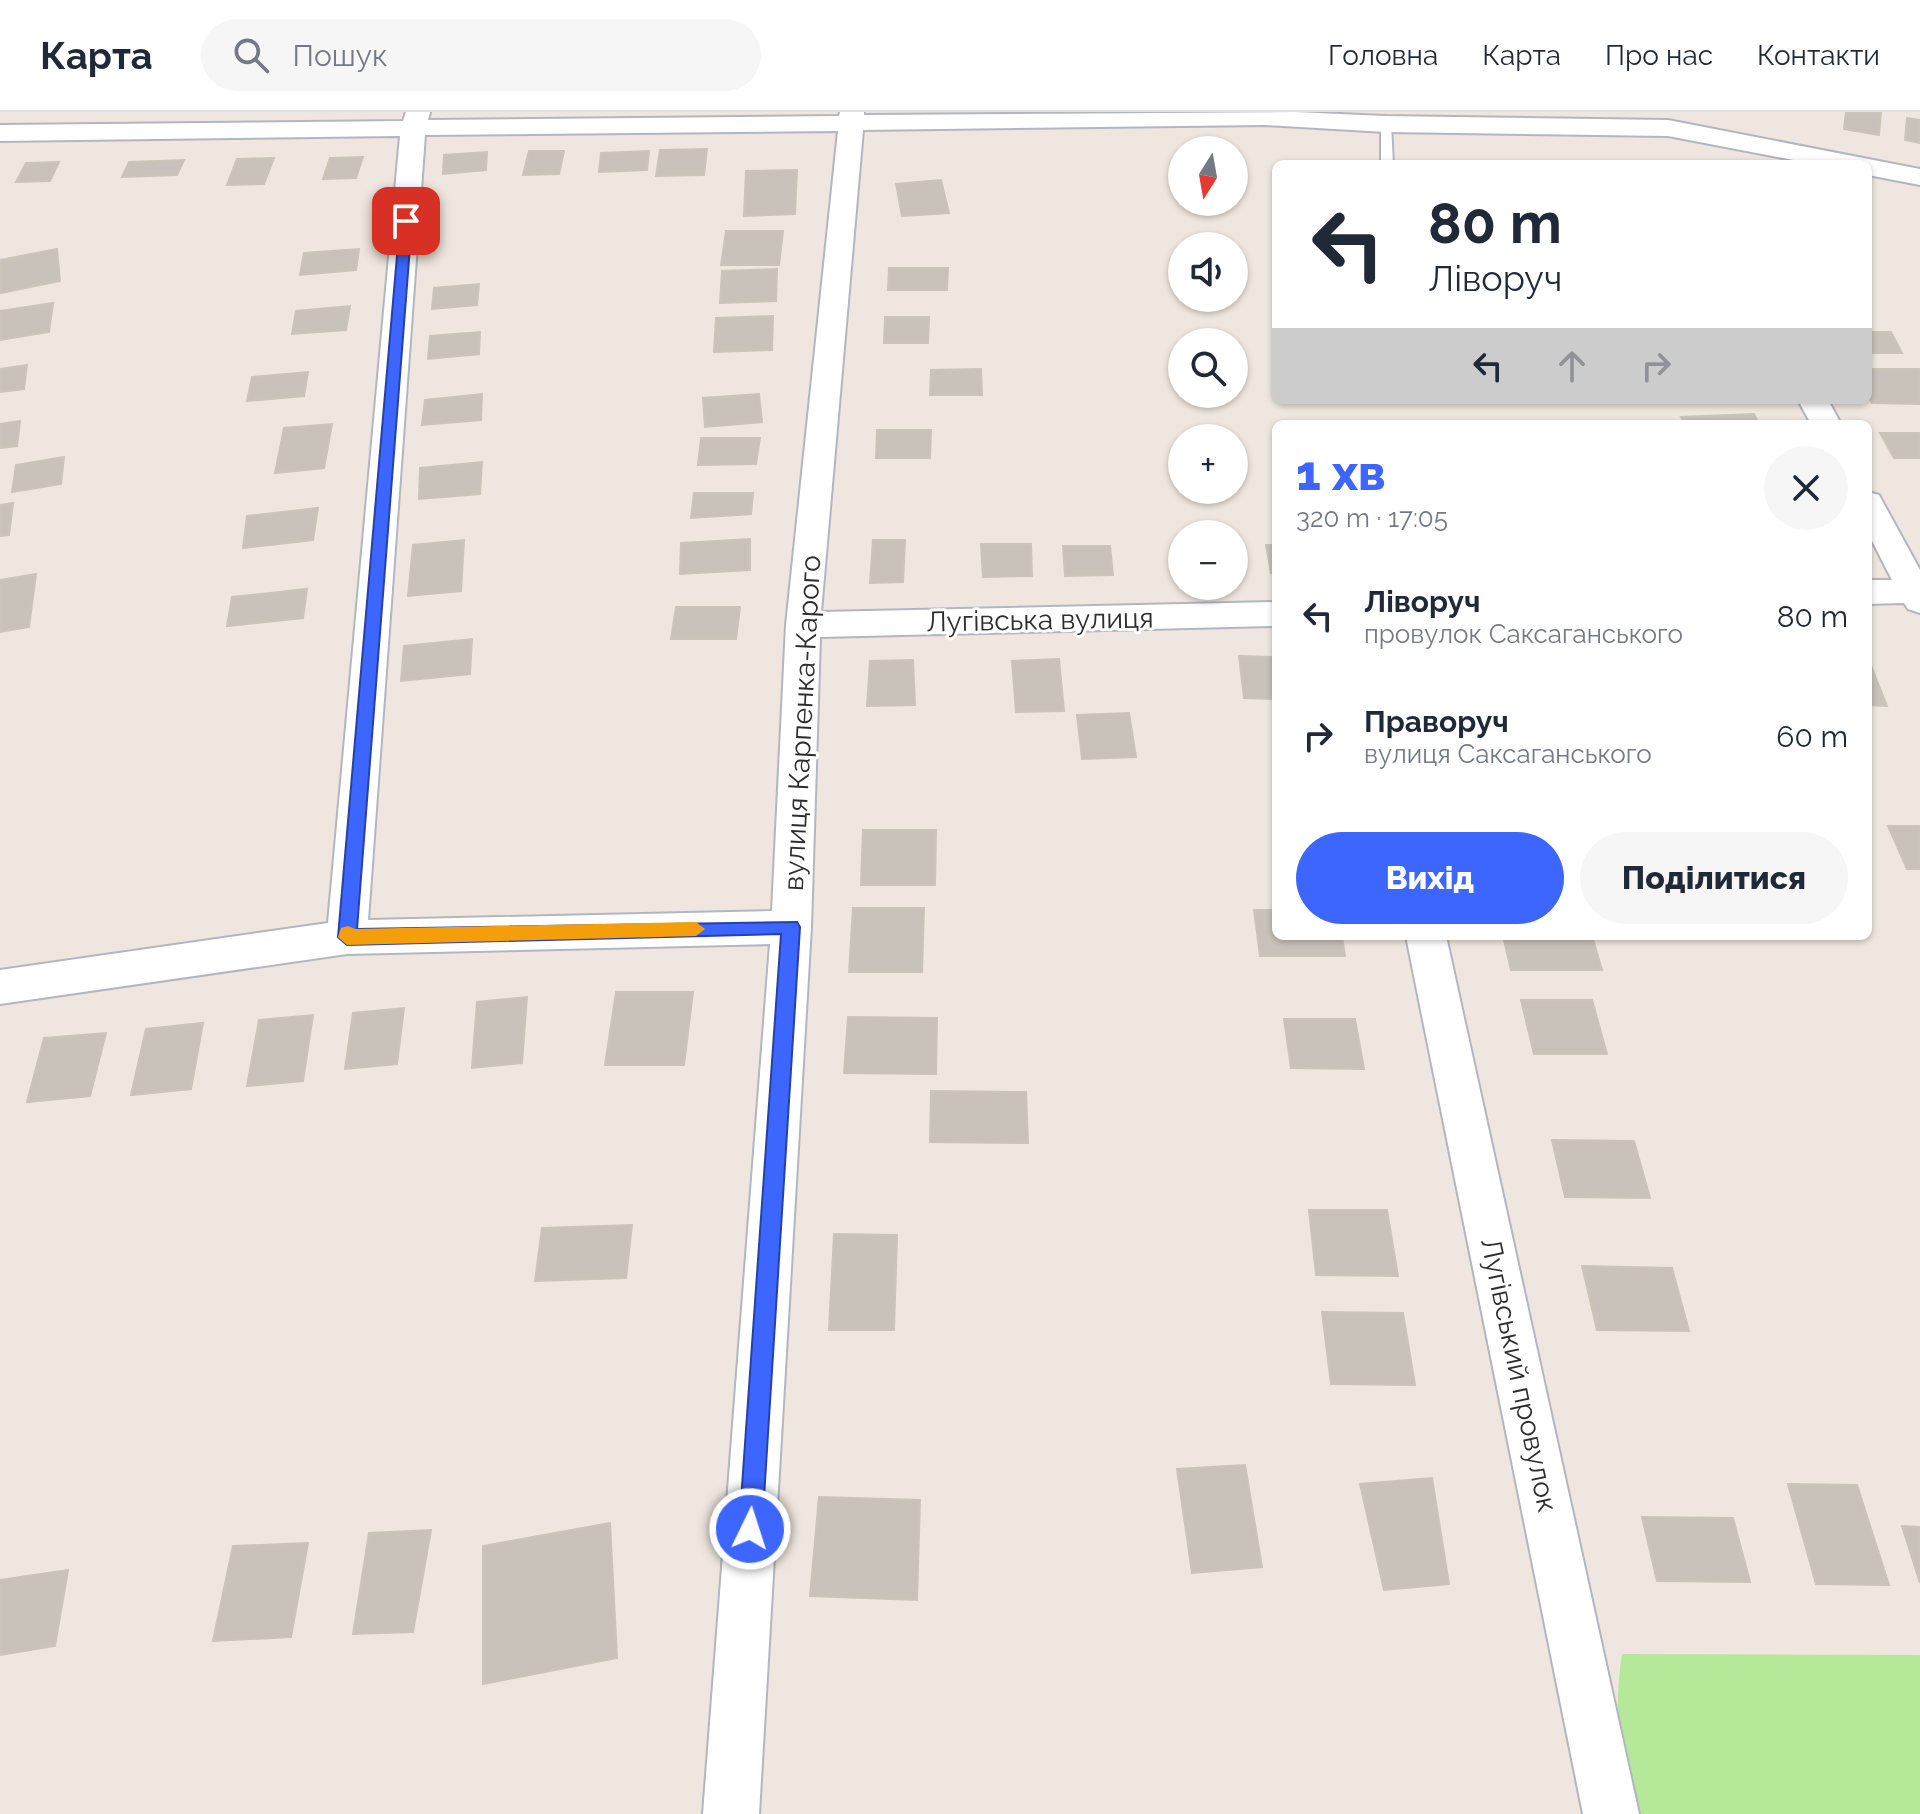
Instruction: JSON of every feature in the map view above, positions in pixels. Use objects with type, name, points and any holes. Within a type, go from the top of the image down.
[{"type":"street","points":[[0,133],[416,120],[1264,115],[1385,124],[1664,120],[1836,160]]},
{"type":"street","name":"вулиця Карпенка-Карого","points":[[731,1814],[791,927],[803,625],[852,118]]},
{"type":"street","points":[[347,937],[416,120]]},
{"type":"street","points":[[1664,120],[1680,152]]},
{"type":"street","points":[[1872,168],[1920,177]]},
{"type":"street","points":[[1872,511],[1917,596]]},
{"type":"street","points":[[1872,592],[1917,596]]},
{"type":"street","name":"Лугівська вулиця","points":[[803,625],[1272,614]]},
{"type":"street","points":[[0,987],[347,937],[791,927]]},
{"type":"street","name":"Лугівський провулок","points":[[1427,940],[1611,1814]]},
{"type":"lane","points":[[1385,124],[1387,160]]},
{"type":"green space","points":[[1622,1654],[1920,1655],[1920,1814],[1635,1814],[1624,1776],[1618,1735]]},
{"type":"building","points":[[1846,112],[1881,112],[1879,135],[1844,129]]},
{"type":"building","points":[[1907,118],[1920,120],[1920,143],[1905,140]]},
{"type":"building","points":[[707,149],[704,175],[656,176],[660,150]]},
{"type":"building","points":[[529,151],[564,151],[559,174],[523,175]]},
{"type":"building","points":[[649,151],[647,170],[599,172],[601,153]]},
{"type":"building","points":[[487,152],[486,170],[443,174],[444,155]]},
{"type":"building","points":[[363,157],[356,178],[323,179],[330,158]]},
{"type":"building","points":[[274,158],[264,184],[227,185],[237,159]]},
{"type":"building","points":[[184,160],[177,175],[122,177],[129,162]]},
{"type":"building","points":[[59,162],[50,181],[16,182],[26,163]]},
{"type":"building","points":[[797,170],[795,214],[744,216],[746,171]]},
{"type":"building","points":[[941,180],[949,213],[902,216],[896,184]]},
{"type":"building","points":[[726,231],[783,231],[779,265],[721,265]]},
{"type":"building","points":[[57,249],[60,281],[1,293],[0,260]]},
{"type":"building","points":[[359,249],[356,270],[300,275],[304,253]]},
{"type":"building","points":[[889,268],[948,268],[947,290],[888,290]]},
{"type":"building","points":[[777,269],[776,301],[720,303],[722,271]]},
{"type":"building","points":[[479,284],[477,305],[432,309],[434,288]]},
{"type":"building","points":[[53,303],[49,332],[0,340],[0,311]]},
{"type":"building","points":[[350,306],[346,330],[292,334],[296,311]]},
{"type":"building","points":[[773,316],[772,350],[714,352],[716,318]]},
{"type":"building","points":[[885,317],[929,317],[928,343],[884,343]]},
{"type":"building","points":[[480,332],[479,354],[428,359],[430,336]]},
{"type":"building","points":[[1872,332],[1891,332],[1902,353],[1872,353]]},
{"type":"building","points":[[27,365],[24,389],[0,392],[0,369]]},
{"type":"building","points":[[981,369],[982,395],[930,395],[931,370]]},
{"type":"building","points":[[1872,369],[1920,369],[1920,404],[1872,403]]},
{"type":"building","points":[[308,372],[304,396],[247,401],[252,377]]},
{"type":"building","points":[[482,394],[481,420],[422,425],[425,400]]},
{"type":"building","points":[[759,394],[762,422],[705,427],[703,398]]},
{"type":"building","points":[[1754,414],[1757,420],[1683,420],[1681,417]]},
{"type":"building","points":[[20,421],[17,446],[0,448],[0,424]]},
{"type":"building","points":[[332,424],[324,468],[275,473],[284,428]]},
{"type":"building","points":[[877,430],[931,430],[930,458],[876,458]]},
{"type":"building","points":[[1880,433],[1920,433],[1920,458],[1894,458]]},
{"type":"building","points":[[701,438],[760,438],[756,464],[698,465]]},
{"type":"building","points":[[64,457],[61,484],[12,492],[16,465]]},
{"type":"building","points":[[482,462],[480,494],[419,499],[420,468]]},
{"type":"building","points":[[694,493],[753,493],[751,514],[691,518]]},
{"type":"building","points":[[13,503],[9,535],[0,536],[0,505]]},
{"type":"building","points":[[318,508],[313,540],[243,548],[247,516]]},
{"type":"building","points":[[750,539],[750,570],[680,574],[681,543]]},
{"type":"building","points":[[464,540],[461,591],[408,596],[413,545]]},
{"type":"building","points":[[873,540],[905,540],[903,582],[870,583]]},
{"type":"building","points":[[981,544],[1031,544],[1032,576],[983,577]]},
{"type":"building","points":[[1266,545],[1272,545],[1271,573]]},
{"type":"building","points":[[1063,546],[1110,546],[1113,575],[1065,576]]},
{"type":"building","points":[[36,574],[29,627],[0,632],[0,580]]},
{"type":"building","points":[[307,589],[303,618],[227,626],[232,597]]},
{"type":"building","points":[[676,607],[740,607],[736,639],[671,639]]},
{"type":"building","points":[[472,639],[470,674],[401,681],[404,646]]},
{"type":"building","points":[[1239,656],[1272,657],[1272,699],[1244,698]]},
{"type":"building","points":[[1059,659],[1064,711],[1016,712],[1012,661]]},
{"type":"building","points":[[913,660],[915,705],[867,706],[870,661]]},
{"type":"building","points":[[1872,668],[1887,706],[1872,705]]},
{"type":"building","points":[[1129,713],[1136,757],[1082,759],[1077,715]]},
{"type":"building","points":[[1888,826],[1920,826],[1920,869],[1907,869]]},
{"type":"building","points":[[863,830],[936,830],[935,885],[861,885]]},
{"type":"building","points":[[853,908],[924,908],[922,972],[849,972]]},
{"type":"building","points":[[1254,910],[1272,910],[1272,940],[1343,940],[1345,956],[1260,956]]},
{"type":"building","points":[[1504,940],[1593,940],[1602,970],[1511,970]]},
{"type":"building","points":[[616,992],[693,992],[684,1065],[605,1065]]},
{"type":"building","points":[[527,997],[522,1063],[472,1068],[477,1002]]},
{"type":"building","points":[[1521,1000],[1592,1000],[1607,1054],[1534,1054]]},
{"type":"building","points":[[404,1008],[397,1064],[345,1069],[353,1013]]},
{"type":"building","points":[[313,1015],[303,1081],[247,1086],[259,1020]]},
{"type":"building","points":[[848,1017],[937,1018],[936,1074],[844,1073]]},
{"type":"building","points":[[1284,1019],[1355,1019],[1364,1069],[1291,1068]]},
{"type":"building","points":[[203,1023],[191,1089],[131,1095],[146,1029]]},
{"type":"building","points":[[106,1033],[90,1096],[27,1102],[44,1038]]},
{"type":"building","points":[[931,1091],[1026,1092],[1028,1143],[930,1142]]},
{"type":"building","points":[[1552,1140],[1634,1141],[1650,1198],[1565,1197]]},
{"type":"building","points":[[1309,1210],[1387,1210],[1398,1276],[1316,1275]]},
{"type":"building","points":[[632,1225],[626,1278],[535,1281],[542,1228]]},
{"type":"building","points":[[834,1234],[897,1235],[894,1330],[829,1330]]},
{"type":"building","points":[[1582,1266],[1672,1268],[1689,1331],[1597,1330]]},
{"type":"building","points":[[1322,1312],[1403,1313],[1415,1385],[1331,1384]]},
{"type":"building","points":[[1245,1465],[1262,1567],[1192,1573],[1177,1469]]},
{"type":"building","points":[[1432,1478],[1449,1584],[1384,1590],[1360,1484]]},
{"type":"building","points":[[1788,1484],[1857,1485],[1889,1585],[1816,1584]]},
{"type":"building","points":[[819,1497],[920,1500],[917,1600],[810,1596]]},
{"type":"building","points":[[1642,1517],[1733,1518],[1750,1582],[1657,1581]]},
{"type":"building","points":[[610,1523],[617,1658],[483,1684],[483,1546]]},
{"type":"building","points":[[1902,1526],[1920,1527],[1920,1583]]},
{"type":"building","points":[[431,1530],[413,1632],[353,1634],[369,1533]]},
{"type":"building","points":[[308,1543],[291,1637],[213,1641],[233,1546]]},
{"type":"building","points":[[68,1570],[55,1646],[0,1655],[0,1580]]},
{"type":"slow traffic","points":[[348,933],[347,937],[696,929]]},
{"type":"route","points":[[406,221],[347,937],[791,927],[750,1529]]}]
